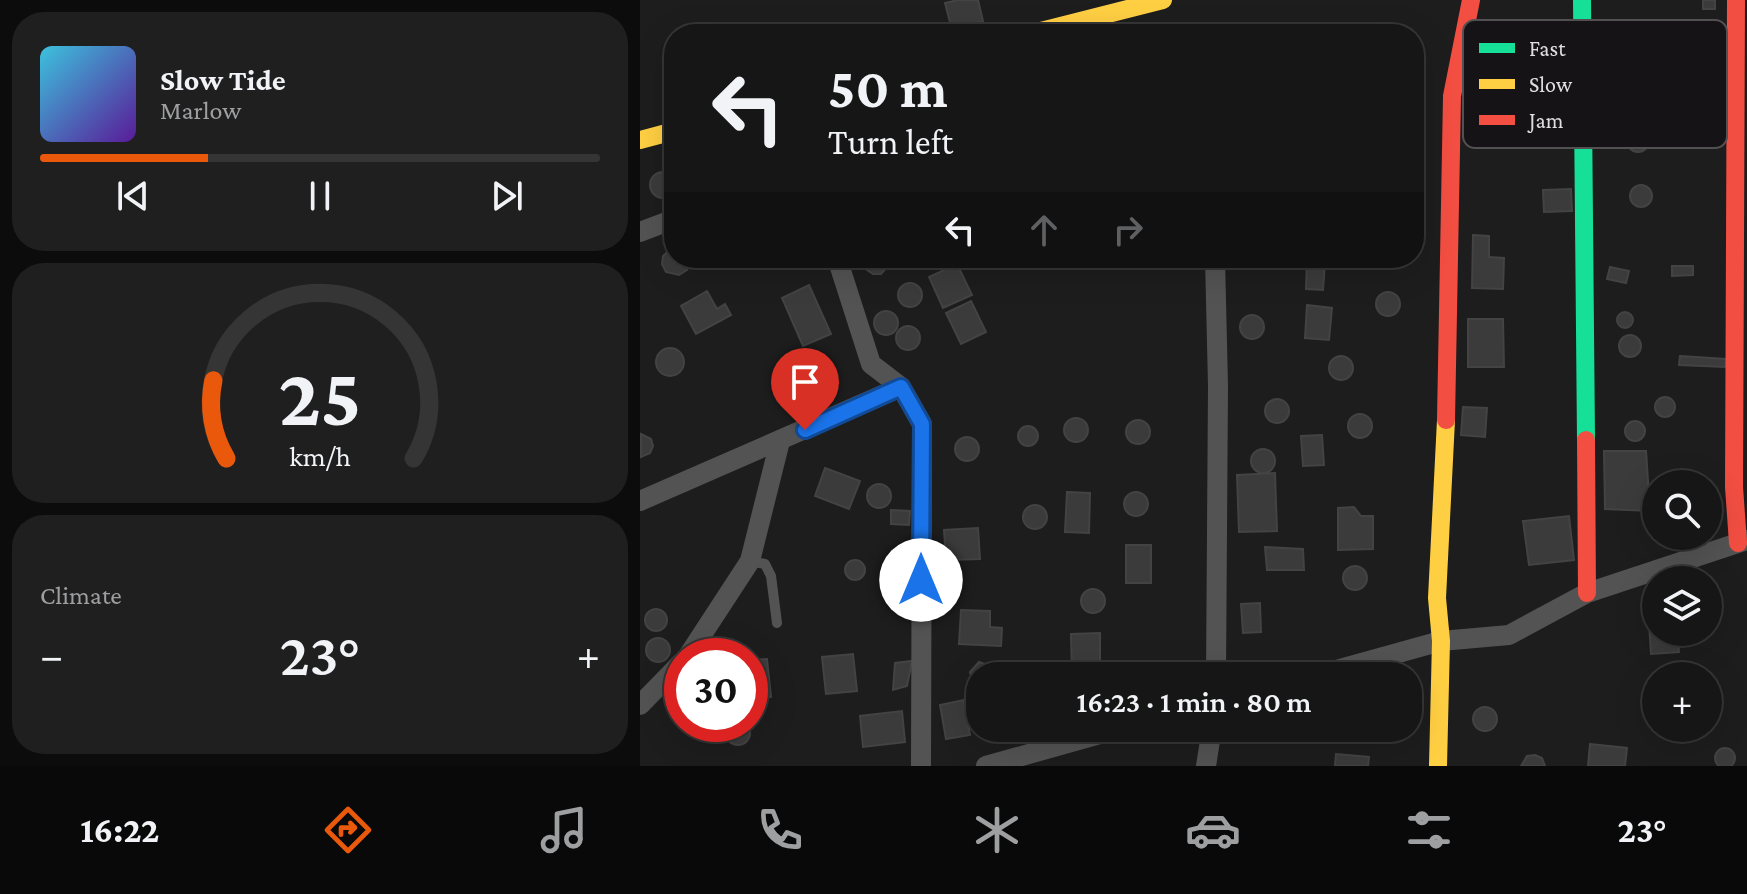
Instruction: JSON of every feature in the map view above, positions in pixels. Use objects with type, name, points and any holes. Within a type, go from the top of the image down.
[{"type":"street","points":[[1068,24],[1163,0]]},
{"type":"street","points":[[1469,20],[1471,0]]},
{"type":"street","points":[[1582,0],[1582,20]]},
{"type":"street","points":[[1365,662],[1441,641],[1509,635],[1587,593],[1743,542],[1734,487],[1736,0]]},
{"type":"street","points":[[1438,766],[1441,641],[1437,598],[1446,431],[1452,96],[1456,59],[1463,40]]},
{"type":"street","points":[[640,140],[664,134]]},
{"type":"street","points":[[1583,148],[1587,593]]},
{"type":"street","points":[[640,232],[664,223]]},
{"type":"street","points":[[839,268],[845,294],[871,364],[901,387],[922,424],[921,766]]},
{"type":"street","points":[[1215,268],[1218,386],[1216,662]]},
{"type":"street","points":[[640,501],[901,387]]},
{"type":"street","points":[[700,638],[750,561],[780,441]]},
{"type":"street","points":[[640,705],[664,680]]},
{"type":"street","points":[[986,766],[1071,742]]},
{"type":"street","points":[[1206,766],[1210,742]]},
{"type":"lane","points":[[750,561],[765,564],[771,576],[777,623]]},
{"type":"building","points":[[978,0],[983,21],[950,24],[945,3]]},
{"type":"building","points":[[1703,0],[1715,0],[1715,9],[1703,9]]},
{"type":"building","points":[[1629,148],[1647,148],[1642,152]]},
{"type":"building","points":[[663,172],[663,198],[654,194],[650,185],[654,176]]},
{"type":"building","points":[[1637,185],[1645,185],[1652,196],[1645,207],[1637,207],[1630,200],[1630,192]]},
{"type":"building","points":[[1571,189],[1572,211],[1544,212],[1543,190]]},
{"type":"building","points":[[1473,235],[1489,236],[1489,257],[1504,258],[1503,289],[1472,288]]},
{"type":"building","points":[[1672,266],[1693,266],[1693,275],[1672,276]]},
{"type":"building","points":[[1610,267],[1629,271],[1626,283],[1607,279]]},
{"type":"building","points":[[664,268],[687,268],[679,275],[666,272]]},
{"type":"building","points":[[867,268],[886,268],[881,274]]},
{"type":"building","points":[[948,268],[959,268],[972,295],[943,308],[929,277]]},
{"type":"building","points":[[1307,268],[1325,268],[1323,290],[1306,289]]},
{"type":"building","points":[[910,283],[921,290],[922,295],[915,306],[910,307],[899,300],[898,295],[905,284]]},
{"type":"building","points":[[809,285],[831,334],[803,346],[782,298]]},
{"type":"building","points":[[707,291],[717,309],[725,304],[731,315],[696,334],[681,306]]},
{"type":"building","points":[[1388,292],[1399,299],[1400,304],[1393,315],[1388,316],[1377,309],[1376,304],[1383,293]]},
{"type":"building","points":[[971,301],[986,332],[961,344],[946,313]]},
{"type":"building","points":[[1307,305],[1332,308],[1329,340],[1305,338]]},
{"type":"building","points":[[886,311],[897,318],[898,323],[891,334],[886,335],[875,328],[874,323],[881,312]]},
{"type":"building","points":[[1625,312],[1633,320],[1625,328],[1617,320]]},
{"type":"building","points":[[1252,315],[1263,322],[1264,327],[1257,338],[1252,339],[1241,332],[1240,327],[1247,316]]},
{"type":"building","points":[[1468,319],[1503,319],[1504,367],[1468,367]]},
{"type":"building","points":[[908,326],[919,333],[920,338],[913,349],[908,350],[897,343],[896,338],[903,327]]},
{"type":"building","points":[[1630,335],[1638,338],[1641,346],[1638,354],[1630,357],[1622,354],[1619,346],[1622,338]]},
{"type":"building","points":[[670,348],[680,352],[684,362],[680,372],[670,376],[660,372],[656,362],[660,352]]},
{"type":"building","points":[[1341,356],[1352,363],[1353,368],[1346,379],[1341,380],[1330,373],[1329,368],[1336,357]]},
{"type":"building","points":[[1680,356],[1726,359],[1725,367],[1679,365]]},
{"type":"building","points":[[1661,397],[1669,397],[1675,407],[1669,417],[1661,417],[1655,411],[1655,403]]},
{"type":"building","points":[[1277,399],[1288,406],[1289,411],[1282,422],[1277,423],[1266,416],[1265,411],[1272,400]]},
{"type":"building","points":[[1463,407],[1487,408],[1485,437],[1461,435]]},
{"type":"building","points":[[1360,414],[1371,421],[1372,426],[1365,437],[1360,438],[1349,431],[1348,426],[1355,415]]},
{"type":"building","points":[[1076,418],[1084,422],[1088,430],[1084,438],[1076,442],[1068,438],[1064,430],[1068,422]]},
{"type":"building","points":[[1138,420],[1149,427],[1150,432],[1143,443],[1138,444],[1127,437],[1126,432],[1133,421]]},
{"type":"building","points":[[1635,421],[1642,424],[1645,431],[1642,438],[1635,441],[1628,438],[1625,431],[1628,424]]},
{"type":"building","points":[[1024,426],[1032,426],[1038,436],[1032,446],[1024,446],[1018,440],[1018,432]]},
{"type":"building","points":[[641,434],[651,439],[653,446],[650,453],[641,457]]},
{"type":"building","points":[[1322,435],[1324,465],[1303,466],[1301,436]]},
{"type":"building","points":[[967,437],[978,444],[979,449],[972,460],[967,461],[956,454],[955,449],[962,438]]},
{"type":"building","points":[[1263,449],[1274,456],[1275,461],[1268,472],[1263,473],[1252,466],[1251,461],[1258,450]]},
{"type":"building","points":[[1604,451],[1646,451],[1647,470],[1642,470],[1642,511],[1605,509]]},
{"type":"building","points":[[825,468],[860,481],[849,509],[815,496]]},
{"type":"building","points":[[1275,473],[1277,531],[1239,532],[1237,475]]},
{"type":"building","points":[[879,484],[890,491],[891,496],[884,507],[879,508],[868,501],[867,496],[874,485]]},
{"type":"building","points":[[1067,492],[1090,493],[1089,533],[1065,532]]},
{"type":"building","points":[[1136,492],[1145,495],[1148,504],[1145,513],[1136,516],[1127,513],[1124,504],[1127,495]]},
{"type":"building","points":[[1035,505],[1046,512],[1047,517],[1040,528],[1035,529],[1024,522],[1023,517],[1030,506]]},
{"type":"building","points":[[1354,507],[1361,516],[1373,516],[1373,549],[1338,550],[1338,508]]},
{"type":"building","points":[[891,510],[910,511],[909,525],[891,524]]},
{"type":"building","points":[[1569,516],[1574,560],[1529,565],[1523,521]]},
{"type":"building","points":[[978,528],[980,559],[946,560],[944,530]]},
{"type":"building","points":[[1126,545],[1151,545],[1151,583],[1126,583]]},
{"type":"building","points":[[1265,547],[1303,549],[1304,570],[1267,570]]},
{"type":"building","points":[[855,560],[862,563],[865,570],[862,577],[855,580],[848,577],[845,570],[848,563]]},
{"type":"building","points":[[1355,566],[1363,570],[1367,578],[1363,586],[1355,590],[1347,586],[1343,578],[1347,570]]},
{"type":"building","points":[[1093,589],[1104,596],[1105,601],[1098,612],[1093,613],[1082,606],[1081,601],[1088,590]]},
{"type":"building","points":[[1260,603],[1261,632],[1243,633],[1241,604]]},
{"type":"building","points":[[656,609],[664,612],[667,620],[664,628],[656,631],[648,628],[645,620],[648,612]]},
{"type":"building","points":[[961,610],[990,611],[990,627],[1002,628],[1001,646],[959,644]]},
{"type":"building","points":[[1100,633],[1100,662],[1072,662],[1071,634]]},
{"type":"building","points":[[653,639],[663,639],[664,660],[653,661],[647,655],[647,645]]},
{"type":"building","points":[[1650,646],[1678,646],[1679,652],[1651,654]]},
{"type":"building","points":[[853,654],[857,691],[826,694],[822,657]]},
{"type":"building","points":[[912,661],[907,686],[893,690],[895,663]]},
{"type":"building","points":[[768,668],[771,697],[768,697]]},
{"type":"building","points":[[964,700],[966,736],[946,739],[940,705]]},
{"type":"building","points":[[1485,707],[1496,714],[1497,719],[1490,730],[1485,731],[1474,724],[1473,719],[1480,708]]},
{"type":"building","points":[[902,711],[905,742],[863,747],[860,716]]},
{"type":"building","points":[[1590,744],[1627,748],[1625,766],[1588,766]]},
{"type":"building","points":[[1721,748],[1729,748],[1735,758],[1729,768],[1721,768],[1715,762],[1715,754]]},
{"type":"building","points":[[1336,754],[1369,757],[1368,766],[1335,766]]},
{"type":"building","points":[[1527,756],[1542,758],[1545,766],[1521,766]]},
{"type":"traffic: fast","points":[[1582,0],[1582,20]]},
{"type":"traffic: fast","points":[[1583,148],[1586,440]]},
{"type":"traffic: slow","points":[[1068,24],[1163,0]]},
{"type":"traffic: slow","points":[[640,140],[664,134]]},
{"type":"traffic: slow","points":[[1438,766],[1441,641],[1437,598],[1446,420]]},
{"type":"traffic: jam","points":[[1467,20],[1471,0]]},
{"type":"traffic: jam","points":[[1736,0],[1734,487],[1738,543]]},
{"type":"traffic: jam","points":[[1446,420],[1452,96],[1463,40]]},
{"type":"traffic: jam","points":[[1586,440],[1587,593]]},
{"type":"route","points":[[805,430],[901,387],[914,405],[922,424],[921,580]]}]
